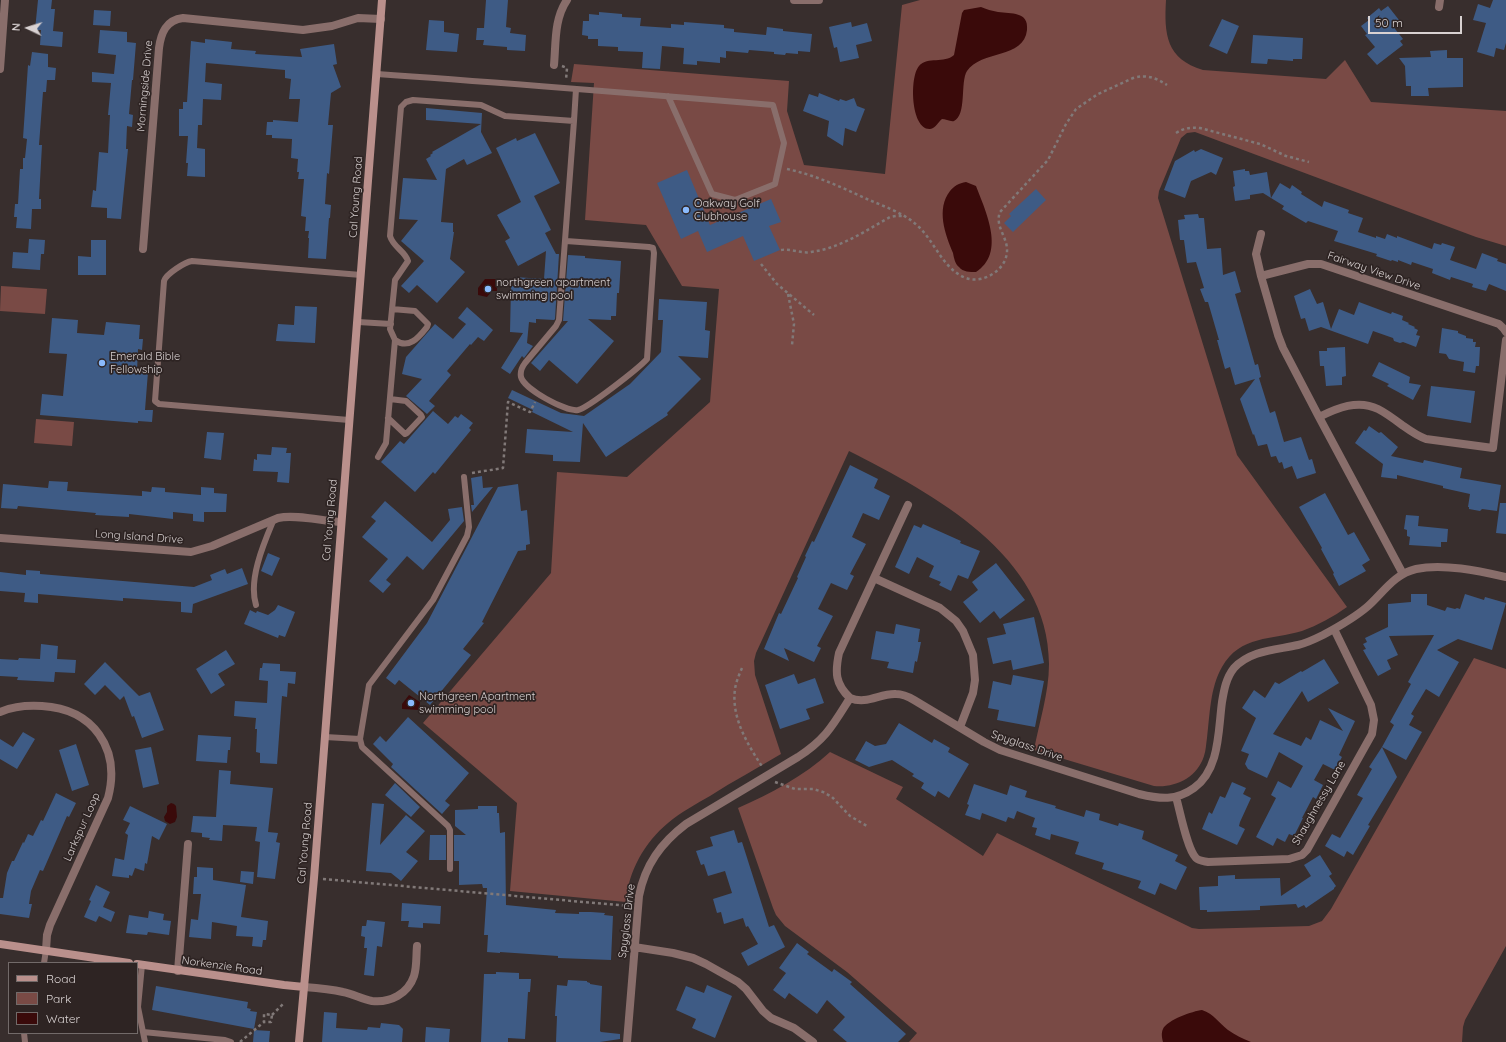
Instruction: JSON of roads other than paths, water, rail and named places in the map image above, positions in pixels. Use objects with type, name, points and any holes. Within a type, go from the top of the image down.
[{"type":"main road","name":"Cal Young Road","points":[[299,1042],[314,878],[382,0]]},
{"type":"main road","points":[[0,944],[123,962]]},
{"type":"main road","name":"Norkenzie Road","points":[[139,965],[284,986],[304,987]]},
{"type":"street","points":[[0,69],[5,0]]},
{"type":"street","points":[[554,65],[558,18],[567,0]]},
{"type":"street","points":[[794,0],[819,0]]},
{"type":"street","name":"Morningside Drive","points":[[143,249],[158,48],[161,36],[167,25],[172,21],[183,18],[303,30],[328,27],[358,18],[381,19]]},
{"type":"street","points":[[1261,234],[1256,254],[1280,340],[1319,417],[1403,574]]},
{"type":"street","name":"Fairway View Drive","points":[[1261,276],[1308,264],[1321,264],[1499,324],[1506,332]]},
{"type":"street","points":[[1319,417],[1342,407],[1357,405],[1367,406],[1379,410],[1426,439],[1493,448],[1506,340]]},
{"type":"street","points":[[850,698],[840,687],[837,671],[838,657],[842,645],[908,505]]},
{"type":"street","name":"Long Island Drive","points":[[0,538],[191,552],[212,546],[274,519],[289,516],[341,522]]},
{"type":"street","name":"Spyglass Drive","points":[[627,1042],[637,906],[641,885],[650,864],[670,836],[686,824],[806,752],[823,738],[830,730],[850,698],[862,701],[890,694],[902,695],[914,700],[984,742],[1009,753],[1139,794],[1159,799],[1176,797],[1198,785],[1210,770],[1215,756],[1224,687],[1238,664],[1256,654],[1269,650],[1303,644],[1334,629],[1361,612],[1387,586],[1403,574],[1418,568],[1438,567],[1476,571],[1506,577]]},
{"type":"street","points":[[874,578],[940,608],[956,621],[963,631],[973,655],[975,680],[973,693],[960,727]]},
{"type":"street","name":"Shaughnessy Lane","points":[[1176,797],[1190,848],[1192,853],[1199,860],[1208,862],[1288,859],[1302,855],[1307,850],[1374,728],[1371,705],[1334,629]]},
{"type":"street","name":"Larkspur Loop","points":[[0,712],[14,707],[32,705],[56,707],[70,711],[86,721],[97,732],[107,749],[112,764],[112,778],[108,798],[48,930],[46,950]]},
{"type":"street","points":[[178,970],[188,844]]},
{"type":"street","points":[[304,987],[337,991],[371,1000],[381,1001],[393,998],[406,989],[412,980],[415,970],[417,946]]},
{"type":"street","points":[[634,947],[678,954],[693,958],[712,967],[743,986],[763,1011],[771,1018],[794,1028],[813,1042]]},
{"type":"lane","points":[[377,74],[566,88],[668,96],[773,105],[784,143],[775,184],[735,200],[712,194],[668,96]]},
{"type":"lane","points":[[566,241],[649,247],[653,248],[654,253],[648,356],[646,360],[589,405],[579,409],[567,409],[527,386],[521,378],[521,372],[525,363],[556,326],[559,320],[576,89]]},
{"type":"lane","points":[[378,457],[386,445],[394,340],[390,331],[395,278],[408,261],[393,243],[390,234],[400,110],[404,103],[413,100],[480,104],[505,116],[574,122]]},
{"type":"lane","points":[[349,420],[162,405],[157,403],[164,281],[166,275],[192,261],[361,275]]},
{"type":"lane","points":[[392,309],[415,311],[428,324],[427,327],[412,342],[402,343],[394,340]]},
{"type":"lane","points":[[358,322],[391,324]]},
{"type":"lane","points":[[388,418],[405,434],[422,416],[406,401],[390,399]]},
{"type":"lane","points":[[450,869],[450,830],[448,826],[362,747],[360,740],[369,685],[433,600],[467,536],[469,527],[464,477]]},
{"type":"lane","points":[[256,605],[253,588],[266,539],[274,519]]},
{"type":"lane","points":[[325,737],[360,740]]},
{"type":"lane","name":"Larkspur Loop","points":[[44,962],[46,950]]},
{"type":"lane","points":[[139,965],[138,1002],[145,1042]]},
{"type":"lane","points":[[143,1032],[225,1040],[231,1042]]},
{"type":"water","points":[[981,7],[998,12],[1022,16],[1027,24],[1024,39],[1018,46],[1010,50],[973,64],[967,71],[965,76],[961,112],[958,118],[954,121],[942,119],[930,129],[924,127],[919,121],[914,102],[913,91],[916,72],[919,66],[927,61],[946,59],[954,55],[962,13],[964,10]]},
{"type":"water","points":[[966,182],[976,186],[991,232],[992,243],[990,254],[985,264],[976,272],[969,272],[961,269],[955,261],[943,222],[943,206],[950,191],[959,184]]},
{"type":"water","name":"northgreen apartment swimming pool","points":[[485,279],[497,279],[497,291],[492,291],[487,297],[478,295],[478,288]]},
{"type":"water","name":"Northgreen Apartment swimming pool","points":[[409,695],[420,702],[419,710],[402,709],[402,704]]},
{"type":"water","points":[[171,803],[176,806],[177,817],[175,822],[170,824],[165,821],[164,817],[167,812],[167,806]]},
{"type":"water","points":[[1202,1010],[1213,1016],[1231,1032],[1251,1042],[1163,1042],[1162,1032],[1165,1026],[1181,1016]]},
{"type":"place","name":"Oakway Golf Clubhouse","points":[[686,210]]},
{"type":"place","name":"northgreen apartment swimming pool","points":[[488,289]]},
{"type":"place","name":"Emerald Bible Fellowship","points":[[102,363]]},
{"type":"place","name":"Northgreen Apartment swimming pool","points":[[411,703]]}]
